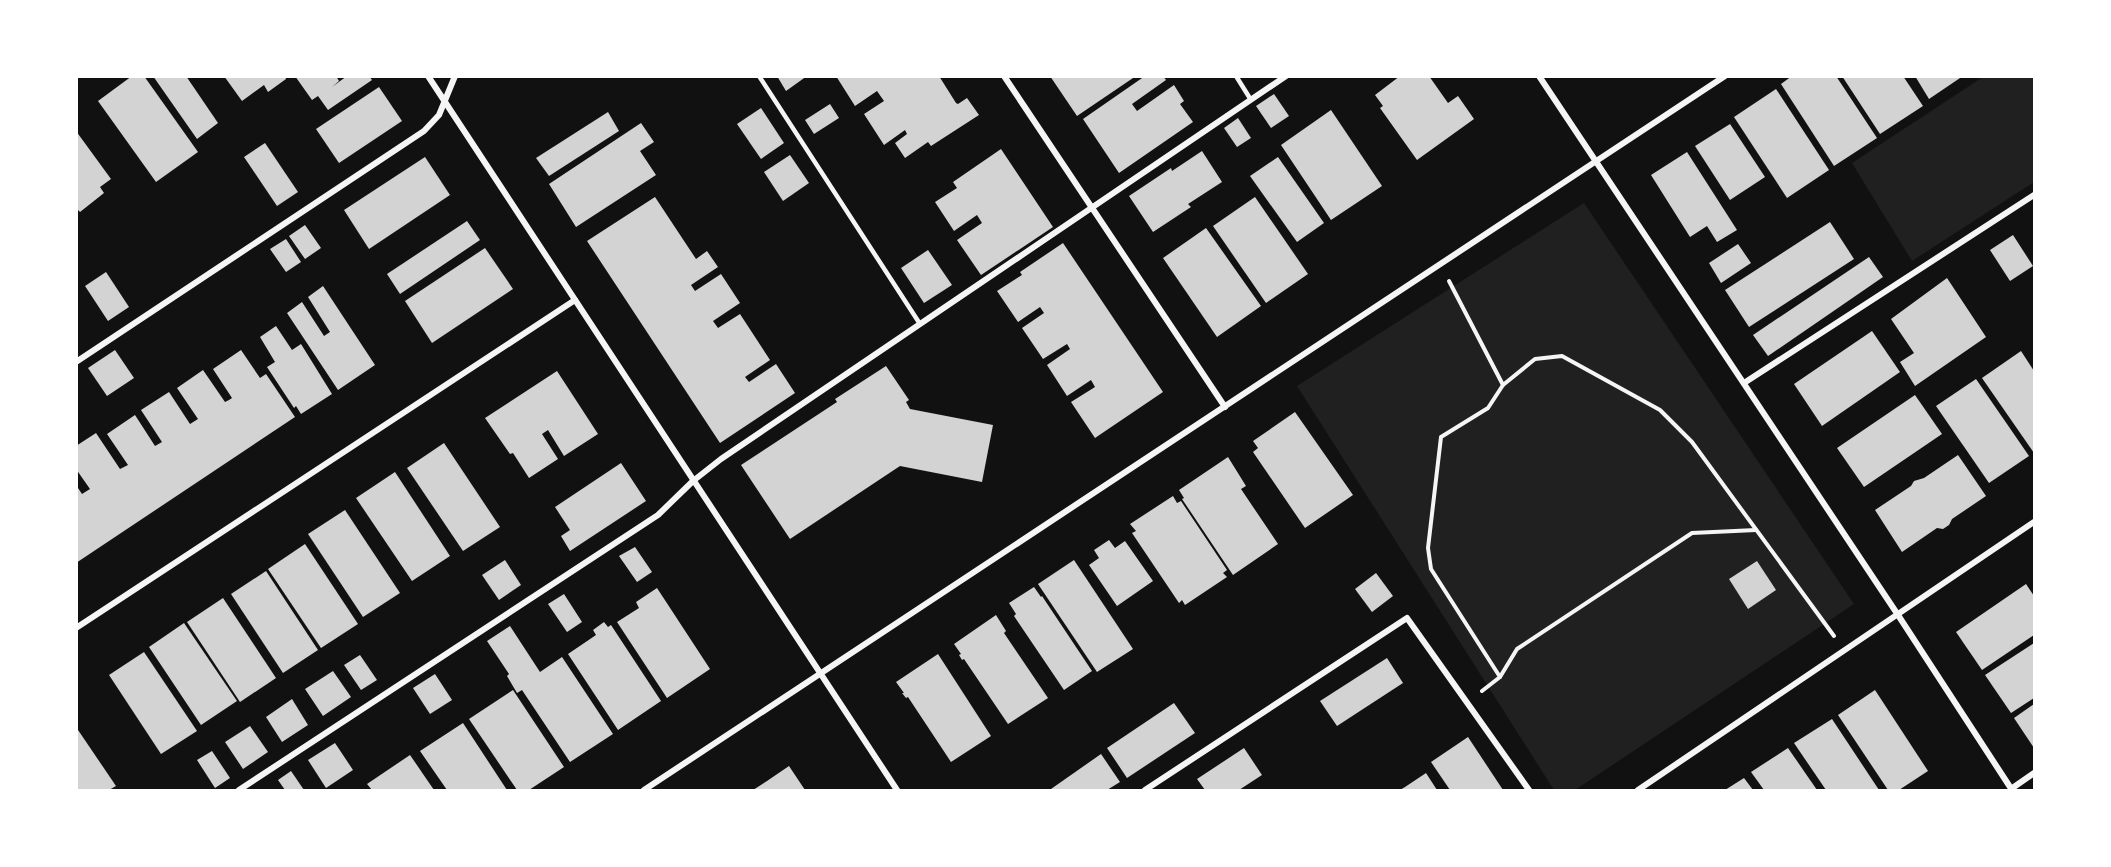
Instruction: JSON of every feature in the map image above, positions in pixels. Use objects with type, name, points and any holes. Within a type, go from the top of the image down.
[{"type":"street","points":[[428,76],[897,790]]},
{"type":"street","points":[[76,362],[424,131],[439,115],[455,76]]},
{"type":"street","points":[[1004,76],[1225,407]]},
{"type":"street","points":[[239,790],[658,514],[693,481],[721,459],[1286,76]]},
{"type":"street","points":[[1539,76],[2012,790],[2034,773]]},
{"type":"street","points":[[644,790],[1725,76]]},
{"type":"street","points":[[1744,383],[2034,195]]},
{"type":"street","points":[[76,628],[575,300]]},
{"type":"street","points":[[1638,790],[2034,522]]},
{"type":"street","points":[[1145,790],[1407,618],[1529,790]]},
{"type":"lane","points":[[759,76],[920,324]]},
{"type":"lane","points":[[1236,76],[1251,100]]},
{"type":"path","points":[[1441,264],[1503,386]]},
{"type":"path","points":[[1500,676],[1431,569],[1428,548],[1441,437],[1488,408],[1503,386],[1535,359],[1562,356],[1660,410],[1692,442],[1845,651]]},
{"type":"path","points":[[1467,703],[1500,676],[1517,649],[1692,533],[1756,530]]},
{"type":"shaded area","points":[[1983,77],[2034,77],[2034,182],[1912,261],[1852,163]]},
{"type":"shaded area","points":[[1584,203],[1854,604],[1575,790],[1554,790],[1297,386]]},
{"type":"building","points":[[132,76],[144,76],[198,152],[156,182],[98,101]]},
{"type":"building","points":[[153,76],[186,76],[218,123],[197,139]]},
{"type":"building","points":[[224,76],[285,76],[286,79],[268,92],[264,85],[242,101]]},
{"type":"building","points":[[295,76],[336,76],[339,81],[332,87],[347,76],[369,76],[372,80],[328,110],[318,96],[312,100]]},
{"type":"building","points":[[777,76],[807,76],[786,91]]},
{"type":"building","points":[[836,76],[939,76],[956,103],[967,98],[979,115],[931,146],[928,142],[905,158],[895,143],[907,134],[905,130],[884,145],[864,114],[884,101],[877,91],[855,106]]},
{"type":"building","points":[[1050,76],[1136,76],[1077,116]]},
{"type":"building","points":[[1145,76],[1163,76],[1166,80],[1132,104],[1137,111],[1174,85],[1184,101],[1180,104],[1193,122],[1119,173],[1083,119]]},
{"type":"building","points":[[1400,76],[1429,76],[1448,103],[1458,96],[1474,119],[1417,160],[1380,108],[1383,106],[1375,95]]},
{"type":"building","points":[[1792,76],[1836,76],[1877,138],[1834,166],[1781,84]]},
{"type":"building","points":[[1842,76],[1903,76],[1923,106],[1880,134]]},
{"type":"building","points":[[1915,76],[1963,76],[1929,99]]},
{"type":"building","points":[[379,87],[402,121],[339,163],[316,129]]},
{"type":"building","points":[[1776,89],[1829,170],[1787,198],[1734,117]]},
{"type":"building","points":[[1274,94],[1289,116],[1271,128],[1256,106]]},
{"type":"building","points":[[830,104],[839,118],[814,134],[805,120]]},
{"type":"building","points":[[761,108],[784,143],[761,159],[737,124]]},
{"type":"building","points":[[1331,110],[1382,186],[1331,220],[1281,145]]},
{"type":"building","points":[[608,112],[619,131],[549,176],[536,158]]},
{"type":"building","points":[[1238,118],[1251,138],[1237,147],[1224,128]]},
{"type":"building","points":[[641,123],[654,142],[640,151],[656,175],[576,227],[549,184]]},
{"type":"building","points":[[1730,124],[1765,177],[1730,200],[1695,146]]},
{"type":"building","points":[[76,131],[111,179],[100,187],[104,193],[80,212],[76,208]]},
{"type":"building","points":[[265,143],[298,192],[277,206],[244,157]]},
{"type":"building","points":[[1001,149],[1053,227],[981,275],[957,240],[982,223],[977,215],[954,231],[935,202],[957,188],[953,182]]},
{"type":"building","points":[[1202,151],[1222,182],[1188,204],[1191,207],[1153,232],[1129,196]]},
{"type":"building","points":[[1687,152],[1737,230],[1717,242],[1707,226],[1690,237],[1651,175]]},
{"type":"building","points":[[790,155],[809,183],[783,201],[764,172]]},
{"type":"building","points":[[425,157],[450,195],[369,249],[344,210]]},
{"type":"building","points":[[1278,157],[1324,223],[1297,242],[1250,176]]},
{"type":"building","points":[[655,197],[696,259],[707,251],[718,267],[691,285],[695,291],[721,274],[740,303],[713,321],[718,328],[740,314],[770,360],[745,377],[749,382],[776,364],[795,393],[720,443],[587,241]]},
{"type":"building","points":[[1255,197],[1308,274],[1266,303],[1213,226]]},
{"type":"building","points":[[467,221],[480,240],[400,294],[387,274]]},
{"type":"building","points":[[1830,222],[1854,259],[1749,327],[1725,290]]},
{"type":"building","points":[[305,225],[321,248],[305,259],[289,236]]},
{"type":"building","points":[[1206,228],[1261,306],[1217,337],[1163,258]]},
{"type":"building","points":[[2013,235],[2033,266],[2010,281],[1990,250]]},
{"type":"building","points":[[286,239],[301,262],[286,272],[270,249]]},
{"type":"building","points":[[1063,243],[1163,392],[1095,438],[1071,402],[1095,387],[1091,380],[1067,396],[1047,365],[1070,349],[1067,344],[1043,359],[1022,328],[1044,313],[1040,307],[1018,322],[997,291],[1022,275],[1020,272]]},
{"type":"building","points":[[1738,244],[1751,263],[1721,283],[1709,263]]},
{"type":"building","points":[[485,248],[513,289],[432,343],[405,301]]},
{"type":"building","points":[[928,250],[952,285],[924,303],[901,268]]},
{"type":"building","points":[[1869,257],[1883,277],[1768,356],[1753,335]]},
{"type":"building","points":[[106,272],[129,307],[108,321],[85,286]]},
{"type":"building","points":[[1947,278],[1986,337],[1915,386],[1900,362],[1914,353],[1891,319]]},
{"type":"building","points":[[323,286],[375,365],[338,390],[287,313],[302,302],[324,336],[330,332],[308,297]]},
{"type":"building","points":[[276,326],[292,350],[301,344],[332,394],[301,414],[296,406],[294,408],[267,367],[275,362],[260,337]]},
{"type":"building","points":[[1872,331],[1900,372],[1822,426],[1794,384]]},
{"type":"building","points":[[115,350],[134,378],[107,396],[88,368]]},
{"type":"building","points":[[241,350],[260,378],[266,374],[295,417],[76,563],[76,485],[82,494],[90,489],[76,469],[76,446],[96,433],[120,469],[128,465],[107,434],[135,415],[155,446],[162,442],[141,410],[169,392],[190,424],[198,419],[177,388],[203,370],[225,402],[229,400],[232,398],[213,369]]},
{"type":"building","points":[[2021,351],[2034,371],[2034,453],[1982,378]]},
{"type":"building","points":[[886,366],[909,400],[906,402],[910,409],[993,425],[982,482],[900,466],[790,539],[741,465],[837,402],[835,399]]},
{"type":"building","points":[[557,371],[598,434],[564,456],[548,430],[542,434],[558,459],[529,478],[513,453],[510,454],[485,418]]},
{"type":"building","points":[[1976,379],[2029,456],[1989,483],[1936,406]]},
{"type":"building","points":[[1915,395],[1942,434],[1864,487],[1837,448]]},
{"type":"building","points":[[1295,412],[1353,495],[1305,528],[1253,452],[1258,448],[1253,441]]},
{"type":"building","points":[[444,443],[500,527],[463,551],[407,468]]},
{"type":"building","points":[[1958,455],[1986,496],[1952,519],[1943,529],[1937,528],[1902,552],[1875,510],[1911,486],[1914,481],[1924,478]]},
{"type":"building","points":[[1228,457],[1246,486],[1241,489],[1278,544],[1233,575],[1182,499],[1184,498],[1179,490]]},
{"type":"building","points":[[621,463],[646,501],[570,551],[561,536],[570,530],[555,507]]},
{"type":"building","points":[[395,472],[450,556],[412,581],[356,498]]},
{"type":"building","points":[[1173,496],[1177,503],[1181,501],[1227,570],[1223,573],[1227,577],[1185,605],[1182,600],[1179,603],[1132,533],[1136,531],[1130,524]]},
{"type":"building","points":[[345,510],[400,593],[363,617],[308,534]]},
{"type":"building","points":[[1109,540],[1115,548],[1125,541],[1153,581],[1117,606],[1089,565],[1099,558],[1094,550]]},
{"type":"building","points":[[305,544],[358,624],[321,648],[268,569]]},
{"type":"building","points":[[635,547],[652,572],[637,582],[619,556]]},
{"type":"building","points":[[505,560],[521,585],[499,600],[482,575]]},
{"type":"building","points":[[1074,560],[1133,649],[1097,672],[1038,584]]},
{"type":"building","points":[[1757,561],[1776,590],[1748,609],[1729,579]]},
{"type":"building","points":[[266,571],[318,650],[283,673],[231,594]]},
{"type":"building","points":[[1376,573],[1393,596],[1372,612],[1355,589]]},
{"type":"building","points":[[2026,584],[2034,596],[2034,635],[1982,670],[1956,632]]},
{"type":"building","points":[[1034,587],[1092,671],[1064,690],[1014,616],[1016,614],[1009,603]]},
{"type":"building","points":[[657,588],[710,669],[667,698],[617,622],[639,608],[636,602]]},
{"type":"building","points":[[564,594],[582,622],[567,632],[548,604]]},
{"type":"building","points":[[223,598],[276,678],[240,702],[187,622]]},
{"type":"building","points":[[996,615],[1006,631],[1004,633],[1048,698],[1008,724],[964,659],[962,660],[954,644]]},
{"type":"building","points":[[604,622],[608,627],[611,625],[661,701],[618,730],[568,654],[596,635],[593,630]]},
{"type":"building","points":[[184,623],[237,701],[201,725],[149,647]]},
{"type":"building","points":[[510,626],[540,672],[562,657],[613,734],[570,762],[522,690],[517,693],[507,676],[509,674],[487,641]]},
{"type":"building","points":[[2034,643],[2034,698],[2011,713],[1985,675]]},
{"type":"building","points":[[144,652],[197,731],[161,754],[109,675]]},
{"type":"building","points":[[938,654],[991,736],[951,762],[896,682]]},
{"type":"building","points":[[360,655],[377,680],[361,690],[344,665]]},
{"type":"building","points":[[1387,658],[1403,683],[1337,726],[1320,701]]},
{"type":"building","points":[[333,671],[351,697],[323,716],[305,689]]},
{"type":"building","points":[[435,674],[452,700],[430,714],[413,688]]},
{"type":"building","points":[[513,690],[564,767],[529,790],[517,790],[469,719]]},
{"type":"building","points":[[1875,690],[1928,771],[1899,790],[1888,790],[1838,715]]},
{"type":"building","points":[[292,699],[308,725],[282,742],[266,717]]},
{"type":"building","points":[[1174,703],[1195,733],[1127,778],[1107,748]]},
{"type":"building","points":[[2034,704],[2034,748],[2014,718]]},
{"type":"building","points":[[1832,719],[1879,790],[1826,790],[1794,743]]},
{"type":"building","points":[[463,723],[507,790],[447,790],[420,751]]},
{"type":"building","points":[[250,726],[268,752],[243,769],[225,742]]},
{"type":"building","points":[[76,727],[116,786],[109,790],[76,790]]},
{"type":"building","points":[[1468,737],[1503,790],[1450,790],[1431,762]]},
{"type":"building","points":[[335,743],[353,770],[326,788],[308,760]]},
{"type":"building","points":[[1244,748],[1262,775],[1239,790],[1205,790],[1197,779]]},
{"type":"building","points":[[1788,748],[1817,790],[1764,790],[1751,772]]},
{"type":"building","points":[[212,751],[230,778],[215,788],[197,760]]},
{"type":"building","points":[[1101,754],[1120,782],[1107,790],[1051,789]]},
{"type":"building","points":[[410,755],[434,790],[372,790],[367,784]]},
{"type":"building","points":[[789,766],[805,790],[753,790],[767,781]]},
{"type":"building","points":[[291,771],[304,790],[285,790],[278,780]]},
{"type":"building","points":[[1426,773],[1437,790],[1400,790],[1405,787]]},
{"type":"building","points":[[1744,778],[1753,790],[1725,790]]}]
